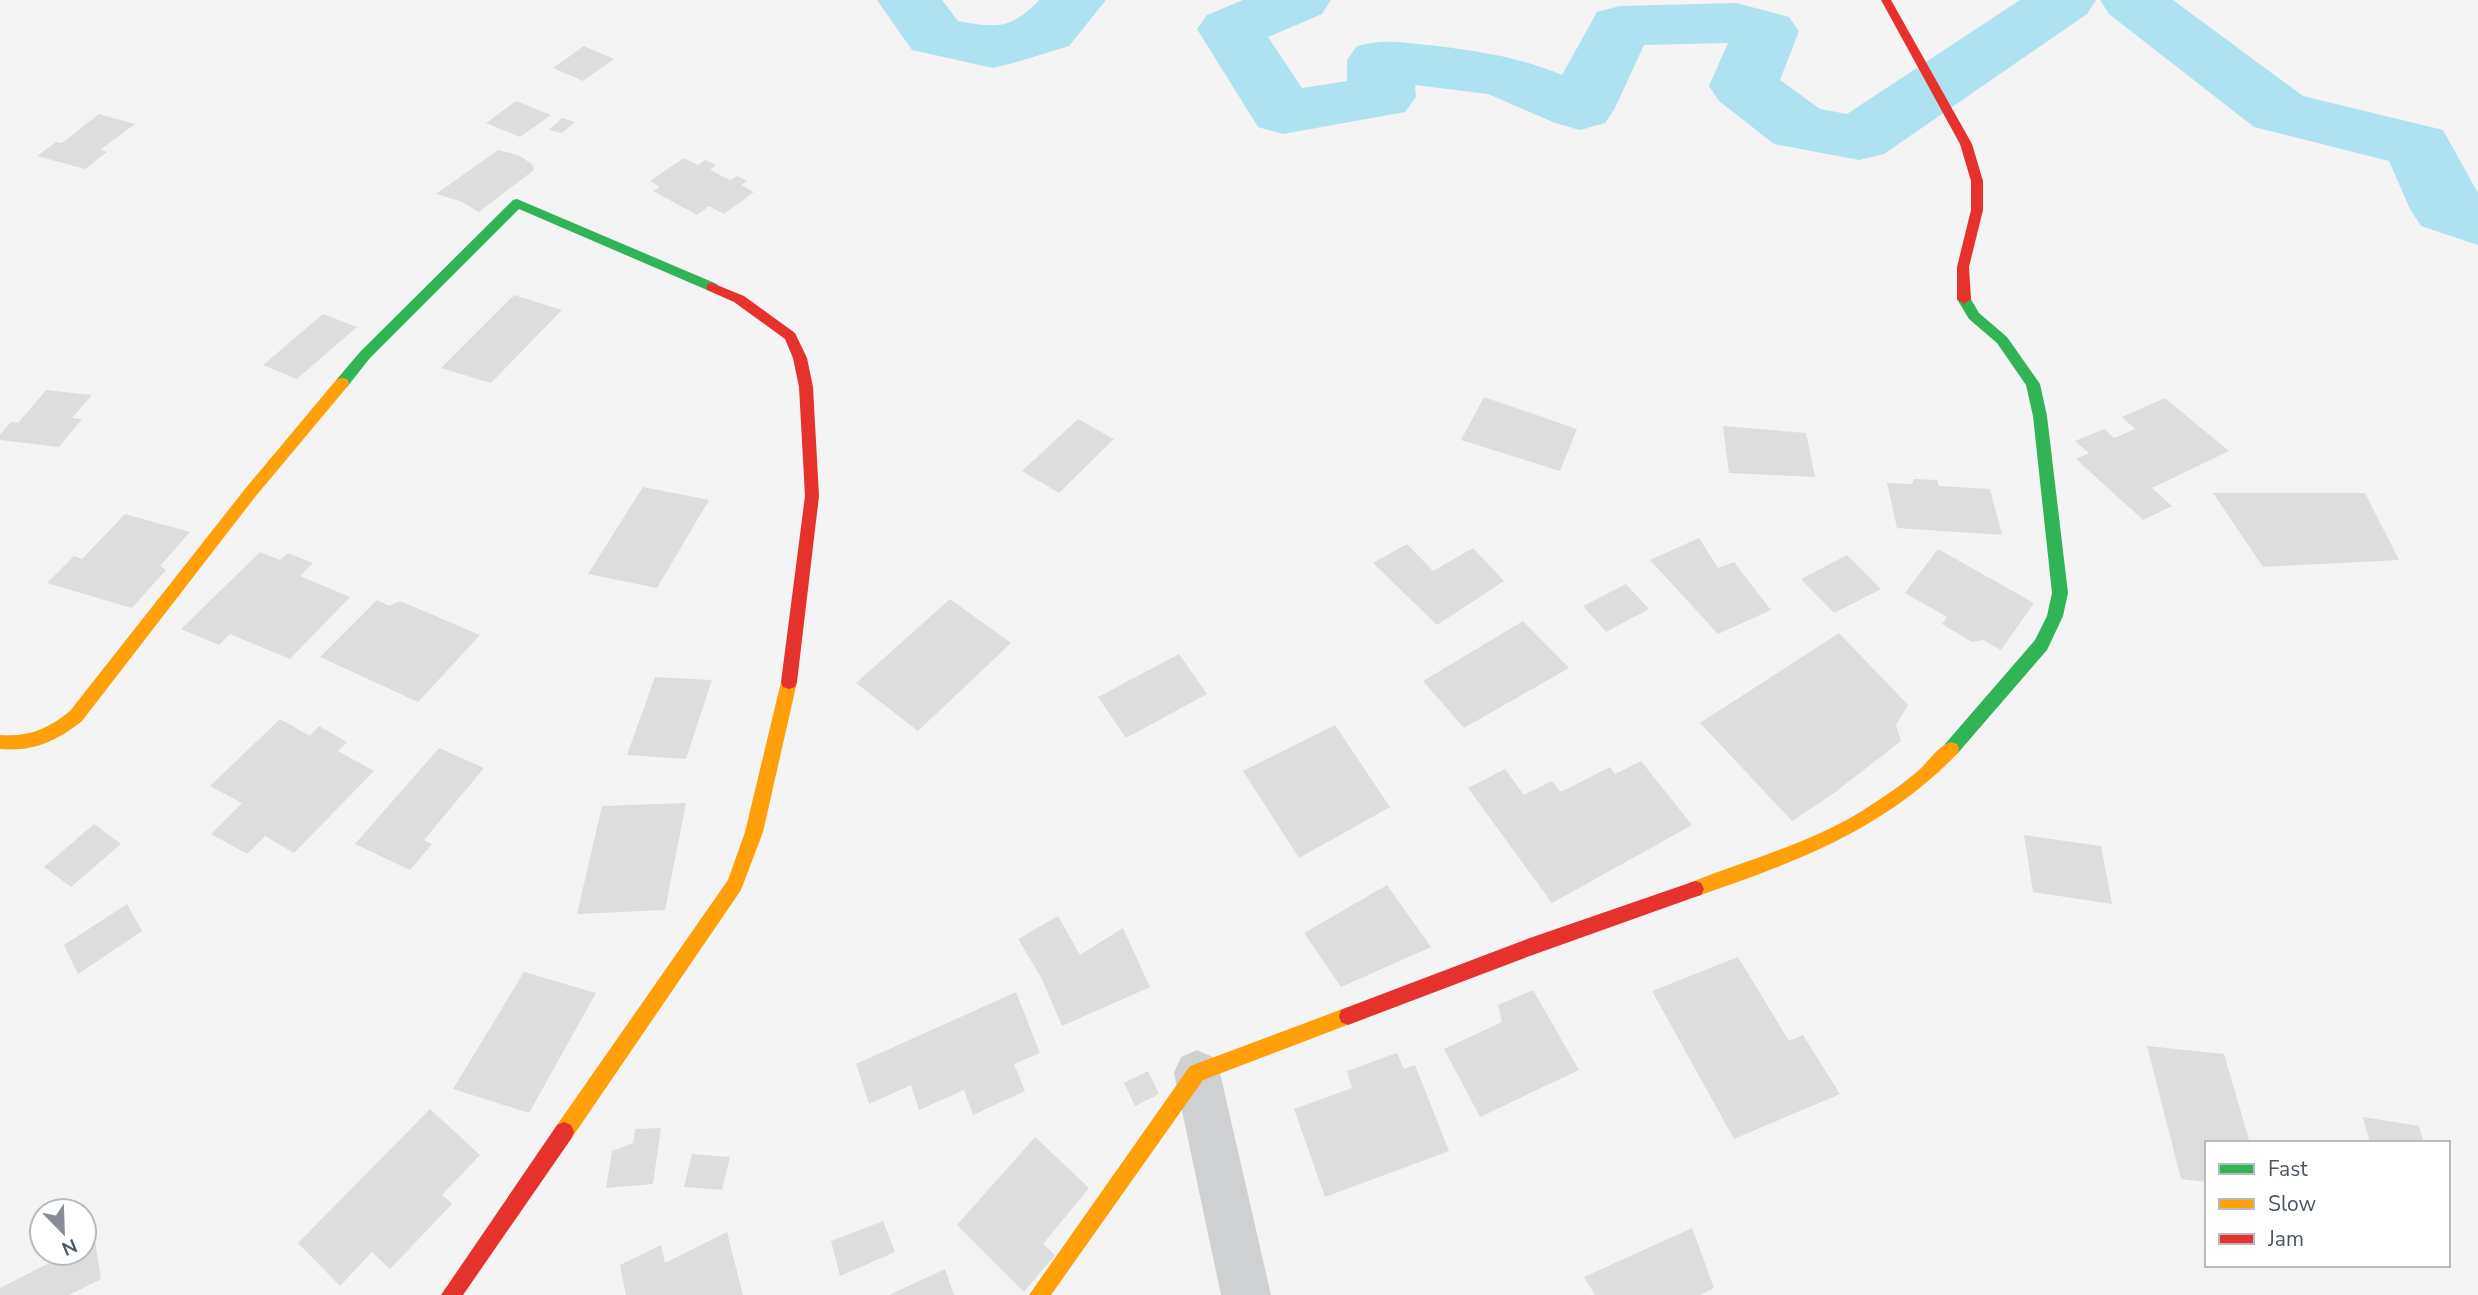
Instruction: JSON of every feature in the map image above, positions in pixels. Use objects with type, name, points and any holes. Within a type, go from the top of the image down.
[{"type":"street","points":[[1040,1295],[1198,1073],[1527,947],[1789,856],[1866,818],[1929,774],[2041,645],[2055,616],[2060,593],[2040,416],[2033,384],[2001,340],[1974,316],[1963,298],[1963,267],[1977,210],[1977,181],[1966,144],[1886,0]]},
{"type":"street","points":[[0,742],[24,746],[50,738],[76,716],[250,494],[365,355],[517,202],[738,299],[790,337],[800,358],[806,387],[812,496],[793,665],[754,832],[736,884],[451,1295]]},
{"type":"street","points":[[1198,1073],[1246,1295]]},
{"type":"building","points":[[584,46],[614,59],[583,81],[553,68]]},
{"type":"building","points":[[516,101],[551,115],[520,137],[486,123]]},
{"type":"building","points":[[99,114],[135,124],[100,150],[107,152],[85,169],[37,156],[56,142],[62,143]]},
{"type":"building","points":[[562,118],[575,122],[562,133],[549,130]]},
{"type":"building","points":[[498,150],[518,155],[532,164],[534,170],[479,212],[460,201],[436,194]]},
{"type":"building","points":[[684,158],[698,165],[705,160],[716,165],[710,170],[730,180],[737,176],[747,181],[741,185],[754,192],[724,214],[709,206],[697,215],[653,191],[660,187],[650,181]]},
{"type":"building","points":[[514,295],[562,310],[491,383],[441,368]]},
{"type":"building","points":[[323,314],[357,327],[297,379],[263,365]]},
{"type":"building","points":[[46,390],[92,395],[72,418],[82,419],[59,447],[0,440],[0,435],[11,422],[18,423]]},
{"type":"building","points":[[1484,397],[1577,429],[1560,471],[1461,440]]},
{"type":"building","points":[[2165,398],[2229,451],[2152,488],[2172,506],[2143,520],[2076,459],[2089,453],[2075,441],[2104,429],[2114,438],[2135,429],[2122,417]]},
{"type":"building","points":[[1078,419],[1114,439],[1059,493],[1022,471]]},
{"type":"building","points":[[1723,426],[1806,433],[1815,477],[1729,473]]},
{"type":"building","points":[[1914,479],[1937,480],[1939,486],[1990,489],[2002,535],[1897,528],[1887,483],[1912,484]]},
{"type":"building","points":[[643,487],[709,500],[657,588],[588,574]]},
{"type":"building","points":[[2213,493],[2365,493],[2399,560],[2263,567]]},
{"type":"building","points":[[125,514],[190,532],[160,566],[166,570],[132,608],[47,583],[74,556],[82,559]]},
{"type":"building","points":[[1699,538],[1718,568],[1734,562],[1771,610],[1718,634],[1650,560]]},
{"type":"building","points":[[1407,544],[1433,571],[1473,548],[1504,581],[1437,625],[1373,563]]},
{"type":"building","points":[[1938,549],[2034,603],[2001,650],[1983,640],[1972,642],[1942,624],[1947,617],[1905,593]]},
{"type":"building","points":[[260,552],[280,560],[288,553],[313,563],[300,576],[350,597],[290,659],[230,634],[219,645],[181,629]]},
{"type":"building","points":[[1847,555],[1881,589],[1834,613],[1801,579]]},
{"type":"building","points":[[1626,584],[1649,609],[1606,632],[1583,606]]},
{"type":"building","points":[[950,599],[1011,643],[918,731],[856,683]]},
{"type":"building","points":[[377,600],[389,606],[400,601],[480,635],[418,702],[320,657]]},
{"type":"building","points":[[1523,621],[1569,668],[1464,728],[1423,681]]},
{"type":"building","points":[[1839,633],[1908,705],[1896,725],[1901,741],[1834,793],[1792,821],[1700,723]]},
{"type":"building","points":[[1179,654],[1207,694],[1126,738],[1098,697]]},
{"type":"building","points":[[655,677],[712,680],[686,759],[627,755]]},
{"type":"building","points":[[280,719],[310,736],[319,726],[347,742],[338,751],[374,771],[294,853],[265,836],[247,854],[211,834],[242,803],[210,786]]},
{"type":"building","points":[[1335,725],[1390,807],[1299,858],[1243,771]]},
{"type":"building","points":[[439,748],[484,768],[424,840],[432,844],[410,870],[355,844]]},
{"type":"building","points":[[1641,761],[1692,825],[1552,903],[1468,788],[1505,769],[1524,795],[1552,781],[1561,792],[1610,767],[1615,774]]},
{"type":"building","points":[[686,803],[665,910],[577,914],[602,806]]},
{"type":"building","points":[[94,824],[121,844],[71,887],[44,867]]},
{"type":"building","points":[[2024,835],[2101,846],[2112,904],[2033,892]]},
{"type":"building","points":[[1387,885],[1431,947],[1341,987],[1304,933]]},
{"type":"building","points":[[127,904],[142,931],[78,974],[64,945]]},
{"type":"building","points":[[1058,916],[1080,955],[1123,928],[1150,987],[1062,1026],[1041,977],[1018,939]]},
{"type":"building","points":[[1738,957],[1789,1041],[1803,1035],[1840,1094],[1734,1139],[1652,991]]},
{"type":"building","points":[[524,972],[596,993],[529,1113],[453,1089]]},
{"type":"building","points":[[1533,990],[1579,1070],[1480,1117],[1444,1049],[1502,1022],[1498,1005]]},
{"type":"building","points":[[1016,992],[1040,1053],[1014,1064],[1025,1091],[973,1115],[964,1090],[919,1110],[911,1085],[869,1104],[856,1064]]},
{"type":"building","points":[[2147,1046],[2224,1054],[2249,1141],[2205,1141],[2205,1182],[2181,1179]]},
{"type":"building","points":[[1397,1053],[1404,1069],[1415,1065],[1449,1151],[1325,1197],[1294,1109],[1352,1088],[1347,1071]]},
{"type":"building","points":[[1148,1071],[1159,1094],[1135,1106],[1124,1083]]},
{"type":"building","points":[[430,1109],[480,1155],[442,1195],[452,1204],[390,1269],[372,1252],[340,1286],[298,1243]]},
{"type":"building","points":[[2363,1117],[2419,1126],[2423,1141],[2369,1141]]},
{"type":"building","points":[[661,1128],[653,1184],[606,1188],[612,1151],[633,1143],[635,1129]]},
{"type":"building","points":[[1035,1137],[1089,1188],[1043,1244],[1055,1255],[1024,1292],[957,1225]]},
{"type":"building","points":[[692,1154],[730,1157],[722,1190],[684,1187]]},
{"type":"building","points":[[883,1221],[895,1252],[840,1276],[831,1241]]},
{"type":"building","points":[[1692,1228],[1714,1288],[1700,1295],[1595,1295],[1584,1277]]},
{"type":"building","points":[[727,1232],[743,1295],[626,1295],[620,1265],[661,1245],[665,1263]]},
{"type":"building","points":[[98,1260],[101,1279],[69,1295],[0,1295],[0,1288],[41,1267],[98,1267]]},
{"type":"building","points":[[945,1269],[954,1295],[889,1295]]},
{"type":"waterway","points":[[909,0],[935,36],[993,48],[1046,32],[1074,0]]},
{"type":"waterway","points":[[1299,0],[1230,29],[1283,112],[1381,97],[1381,60],[1502,75],[1580,108],[1620,26],[1736,23],[1766,31],[1743,86],[1799,128],[1859,138],[2064,0]]},
{"type":"waterway","points":[[2132,0],[2279,112],[2418,146],[2447,209],[2478,220]]},
{"type":"traffic: fast","points":[[342,383],[365,355],[517,203],[712,287]]},
{"type":"traffic: fast","points":[[1951,749],[2041,645],[2055,616],[2060,593],[2040,416],[2033,384],[2002,340],[1974,316],[1964,299]]},
{"type":"traffic: slow","points":[[0,742],[22,743],[50,735],[76,716],[250,493],[342,383]]},
{"type":"traffic: slow","points":[[564,1132],[735,884],[754,832],[789,682]]},
{"type":"traffic: slow","points":[[1695,889],[1799,850],[1866,818],[1897,798],[1951,749]]},
{"type":"traffic: slow","points":[[1039,1295],[1197,1073],[1348,1016]]},
{"type":"traffic: jam","points":[[1886,0],[1966,144],[1977,181],[1977,210],[1963,267],[1964,299]]},
{"type":"traffic: jam","points":[[712,287],[739,299],[790,336],[800,358],[806,387],[812,496],[789,682]]},
{"type":"traffic: jam","points":[[1348,1016],[1527,948],[1695,889]]},
{"type":"traffic: jam","points":[[451,1295],[564,1132]]}]
